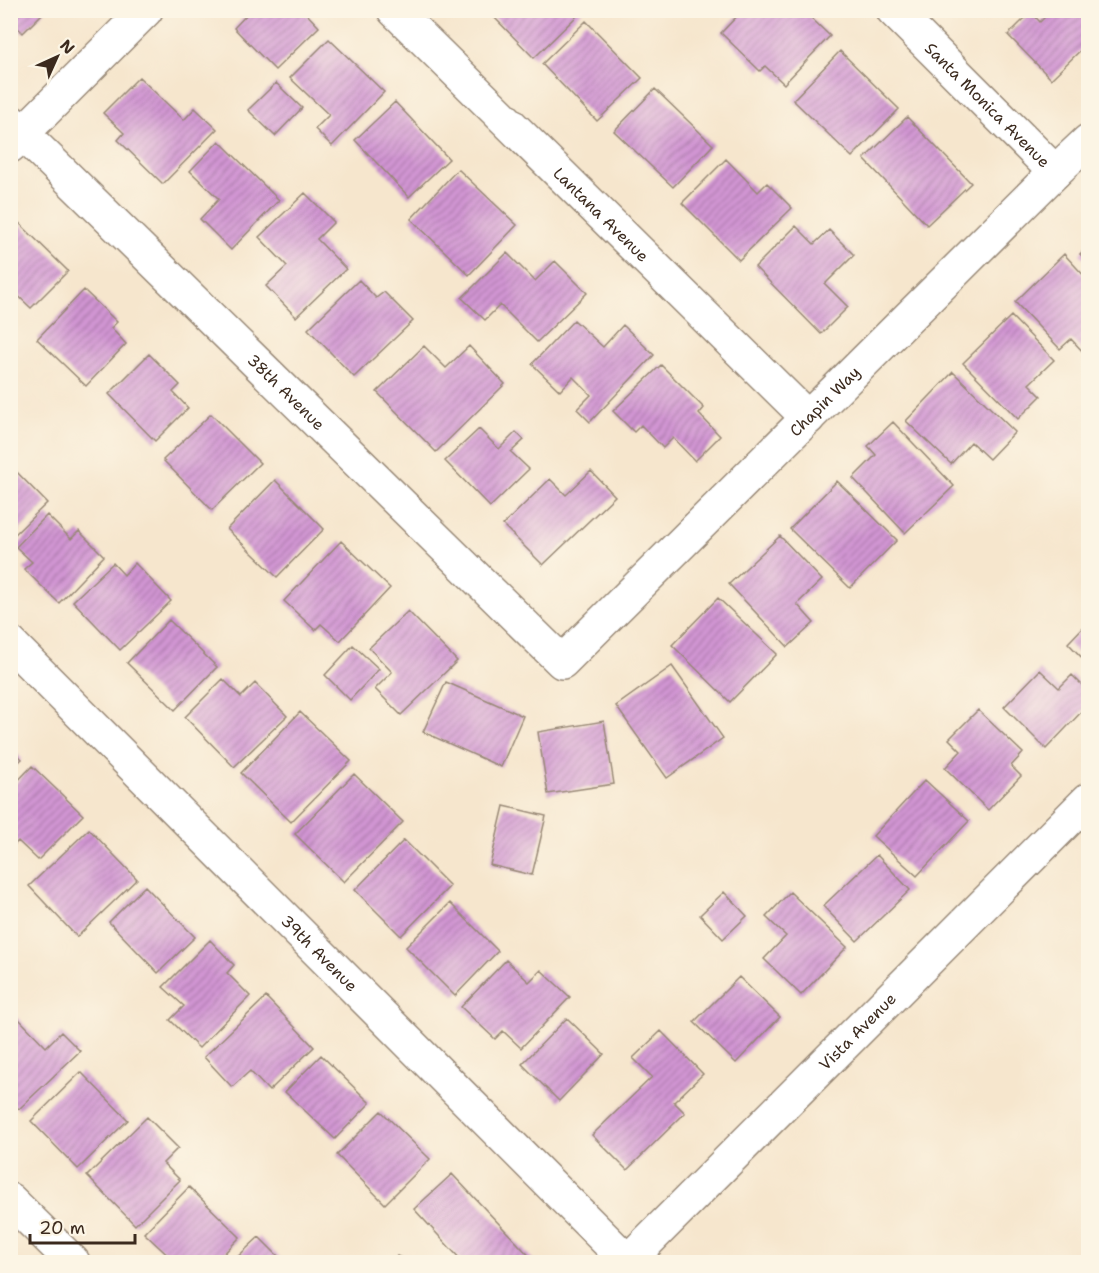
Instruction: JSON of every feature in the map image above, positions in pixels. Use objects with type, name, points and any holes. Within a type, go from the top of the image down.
[{"type":"street","points":[[15,134],[146,10]]},
{"type":"street","name":"Lantana Avenue","points":[[394,10],[808,418]]},
{"type":"street","name":"Santa Monica Avenue","points":[[894,10],[1055,172]]},
{"type":"street","name":"38th Avenue","points":[[15,134],[562,662]]},
{"type":"street","name":"Chapin Way","points":[[562,662],[1055,172],[1089,141]]},
{"type":"street","name":"39th Avenue","points":[[10,643],[627,1262]]},
{"type":"street","name":"Vista Avenue","points":[[627,1262],[1089,801]]},
{"type":"street","points":[[10,1200],[73,1263]]},
{"type":"building","points":[[10,10],[46,10],[23,33],[10,20]]},
{"type":"building","points":[[251,10],[303,10],[319,27],[275,70],[234,28]]},
{"type":"building","points":[[497,10],[583,10],[534,58],[492,15]]},
{"type":"building","points":[[743,10],[803,10],[830,36],[784,84],[765,66],[760,71],[721,33]]},
{"type":"building","points":[[1052,10],[1088,10],[1088,43],[1051,79],[1008,35],[1031,12],[1040,22]]},
{"type":"building","points":[[586,21],[642,78],[597,121],[542,64]]},
{"type":"building","points":[[329,39],[384,92],[332,146],[315,129],[329,115],[290,78]]},
{"type":"building","points":[[840,51],[899,109],[852,157],[793,100]]},
{"type":"building","points":[[139,77],[184,120],[195,108],[217,129],[163,184],[118,140],[124,133],[103,113]]},
{"type":"building","points":[[276,83],[302,108],[275,136],[248,110]]},
{"type":"building","points":[[655,89],[713,145],[673,187],[614,131]]},
{"type":"building","points":[[395,102],[449,159],[409,197],[355,140]]},
{"type":"building","points":[[907,117],[971,183],[927,225],[864,159]]},
{"type":"building","points":[[219,141],[279,200],[231,250],[200,219],[219,199],[190,171]]},
{"type":"building","points":[[726,159],[758,192],[767,183],[792,208],[739,260],[682,203]]},
{"type":"building","points":[[458,169],[517,225],[469,275],[411,219]]},
{"type":"building","points":[[305,193],[334,222],[317,239],[346,269],[296,317],[266,286],[287,266],[259,237]]},
{"type":"building","points":[[10,214],[68,271],[31,308],[10,288]]},
{"type":"building","points":[[796,226],[814,244],[829,230],[854,255],[825,284],[848,307],[821,334],[755,267]]},
{"type":"building","points":[[1088,246],[1088,262],[1080,254]]},
{"type":"building","points":[[507,253],[535,281],[555,261],[587,293],[537,342],[500,305],[485,320],[462,298]]},
{"type":"building","points":[[1064,254],[1088,280],[1088,357],[1071,339],[1060,349],[1015,302]]},
{"type":"building","points":[[359,280],[376,298],[384,292],[413,321],[354,377],[308,329]]},
{"type":"building","points":[[84,290],[117,322],[111,328],[126,344],[86,386],[37,339]]},
{"type":"building","points":[[1011,316],[1054,360],[1029,384],[1041,396],[1018,419],[963,363]]},
{"type":"building","points":[[574,320],[603,347],[623,325],[654,355],[590,422],[577,409],[591,395],[573,377],[560,391],[532,364]]},
{"type":"building","points":[[424,346],[446,368],[469,346],[505,384],[436,452],[377,392]]},
{"type":"building","points":[[149,354],[180,385],[173,392],[188,408],[155,441],[109,394]]},
{"type":"building","points":[[661,365],[704,408],[699,414],[720,436],[695,461],[673,438],[663,448],[641,425],[634,432],[613,411]]},
{"type":"building","points":[[953,372],[1015,432],[989,459],[971,442],[951,464],[906,421]]},
{"type":"building","points":[[211,414],[260,463],[212,510],[163,460]]},
{"type":"building","points":[[893,422],[954,486],[905,533],[853,478],[876,455],[868,446]]},
{"type":"building","points":[[479,429],[499,449],[516,432],[524,440],[511,452],[529,469],[490,507],[445,461]]},
{"type":"building","points":[[10,465],[47,503],[10,539]]},
{"type":"building","points":[[591,471],[615,496],[543,565],[503,525],[550,479],[566,495]]},
{"type":"building","points":[[275,480],[324,529],[277,577],[227,529]]},
{"type":"building","points":[[837,481],[897,540],[850,588],[790,529]]},
{"type":"building","points":[[47,515],[71,539],[79,531],[104,556],[59,603],[24,569],[32,562],[16,547]]},
{"type":"building","points":[[780,536],[822,580],[797,604],[814,623],[788,647],[729,584]]},
{"type":"building","points":[[341,541],[390,588],[340,641],[321,624],[315,630],[284,601]]},
{"type":"building","points":[[113,563],[124,575],[135,563],[171,601],[120,650],[73,601]]},
{"type":"building","points":[[718,598],[777,654],[730,702],[672,645]]},
{"type":"building","points":[[408,611],[457,661],[401,715],[375,689],[392,672],[369,648]]},
{"type":"building","points":[[169,620],[217,667],[175,710],[127,663]]},
{"type":"building","points":[[1088,622],[1088,664],[1068,643]]},
{"type":"building","points":[[353,645],[379,669],[350,700],[325,675]]},
{"type":"building","points":[[672,666],[723,738],[667,778],[616,706]]},
{"type":"building","points":[[1040,670],[1059,688],[1072,675],[1088,691],[1088,705],[1046,749],[1004,707]]},
{"type":"building","points":[[223,679],[241,697],[255,683],[287,716],[234,767],[185,717]]},
{"type":"building","points":[[446,682],[523,716],[501,767],[423,732]]},
{"type":"building","points":[[978,710],[1023,753],[1011,766],[1021,776],[988,810],[945,768],[961,751],[949,739]]},
{"type":"building","points":[[300,712],[351,761],[291,822],[241,773]]},
{"type":"building","points":[[604,721],[614,784],[548,794],[538,732]]},
{"type":"building","points":[[10,747],[22,759],[10,770]]},
{"type":"building","points":[[32,766],[83,815],[38,860],[18,841],[10,849],[10,789]]},
{"type":"building","points":[[354,774],[403,822],[344,882],[295,834]]},
{"type":"building","points":[[925,780],[969,821],[917,876],[873,836]]},
{"type":"building","points":[[504,806],[546,816],[532,875],[490,865]]},
{"type":"building","points":[[89,829],[137,879],[77,937],[29,886]]},
{"type":"building","points":[[404,840],[450,886],[401,936],[355,890]]},
{"type":"building","points":[[877,855],[910,890],[857,941],[823,906]]},
{"type":"building","points":[[145,886],[195,937],[158,973],[109,922]]},
{"type":"building","points":[[724,892],[747,916],[723,939],[700,915]]},
{"type":"building","points":[[790,892],[847,947],[801,995],[764,959],[786,936],[766,917]]},
{"type":"building","points":[[450,903],[498,951],[455,996],[406,947]]},
{"type":"building","points":[[210,940],[234,965],[227,973],[250,996],[199,1048],[170,1020],[184,1006],[163,987]]},
{"type":"building","points":[[506,960],[529,982],[541,970],[570,997],[521,1048],[503,1031],[495,1039],[461,1007]]},
{"type":"building","points":[[739,977],[780,1017],[736,1063],[694,1022]]},
{"type":"building","points":[[266,997],[314,1047],[269,1091],[250,1071],[232,1087],[204,1057]]},
{"type":"building","points":[[18,1018],[46,1047],[61,1032],[80,1051],[19,1109],[10,1101],[10,1025]]},
{"type":"building","points":[[567,1018],[604,1054],[559,1101],[522,1064]]},
{"type":"building","points":[[661,1031],[703,1074],[674,1102],[685,1113],[627,1170],[592,1135],[652,1077],[633,1058]]},
{"type":"building","points":[[321,1055],[370,1103],[335,1139],[285,1092]]},
{"type":"building","points":[[81,1072],[128,1120],[78,1169],[31,1121]]},
{"type":"building","points":[[381,1111],[430,1159],[385,1204],[337,1155]]},
{"type":"building","points":[[147,1117],[178,1148],[163,1163],[180,1180],[135,1225],[87,1176]]},
{"type":"building","points":[[452,1174],[535,1262],[463,1262],[414,1209]]},
{"type":"building","points":[[189,1187],[240,1237],[216,1262],[175,1262],[144,1233]]},
{"type":"building","points":[[259,1237],[284,1262],[232,1262]]},
{"type":"building","points":[[397,1256],[410,1262],[393,1262]]}]
